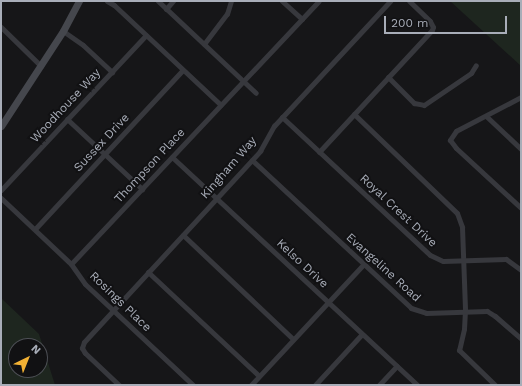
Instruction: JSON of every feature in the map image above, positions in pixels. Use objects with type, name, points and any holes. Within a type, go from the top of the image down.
[{"type":"street","points":[[1,126],[63,31],[79,1]]},
{"type":"street","points":[[107,1],[114,5],[221,105]]},
{"type":"street","points":[[158,1],[256,93]]},
{"type":"street","points":[[166,9],[173,1]]},
{"type":"street","points":[[204,44],[227,14],[232,1]]},
{"type":"street","points":[[282,1],[302,19]]},
{"type":"street","name":"Thompson Place","points":[[71,264],[319,1]]},
{"type":"street","name":"Kingham Way","points":[[119,385],[85,353],[82,348],[84,342],[264,147],[271,130],[282,117],[390,1]]},
{"type":"street","points":[[319,152],[430,33],[433,27],[430,21],[409,1]]},
{"type":"street","points":[[1,27],[41,66]]},
{"type":"street","points":[[63,31],[83,45],[112,72]]},
{"type":"street","name":"Woodhouse Way","points":[[1,190],[146,35]]},
{"type":"street","points":[[388,77],[414,102],[424,105],[471,73],[476,65]]},
{"type":"street","name":"Sussex Drive","points":[[35,230],[183,70]]},
{"type":"street","points":[[521,97],[456,131],[450,140],[456,148],[521,208]]},
{"type":"street","points":[[354,114],[457,212],[462,227],[465,310],[464,329],[459,350],[495,385]]},
{"type":"street","points":[[486,116],[521,149]]},
{"type":"street","name":"Royal Crest Drive","points":[[282,117],[430,255],[443,261],[506,259],[521,270]]},
{"type":"street","points":[[67,119],[142,189]]},
{"type":"street","name":"Kelso Drive","points":[[172,157],[417,385]]},
{"type":"street","name":"Evangeline Road","points":[[252,160],[405,304],[426,313],[465,310],[483,310],[490,312],[521,339]]},
{"type":"street","name":"Rosings Place","points":[[1,198],[71,264],[85,284],[194,385]]},
{"type":"street","points":[[183,235],[293,339]]},
{"type":"street","points":[[251,385],[363,265]]},
{"type":"street","points":[[148,272],[259,376]]},
{"type":"street","points":[[314,385],[362,334]]},
{"type":"street","points":[[379,385],[397,366]]},
{"type":"shaded area","points":[[450,1],[521,1],[521,66]]},
{"type":"shaded area","points":[[1,298],[39,334],[40,338],[8,338],[8,378],[48,378],[48,363],[55,385],[1,385]]}]
